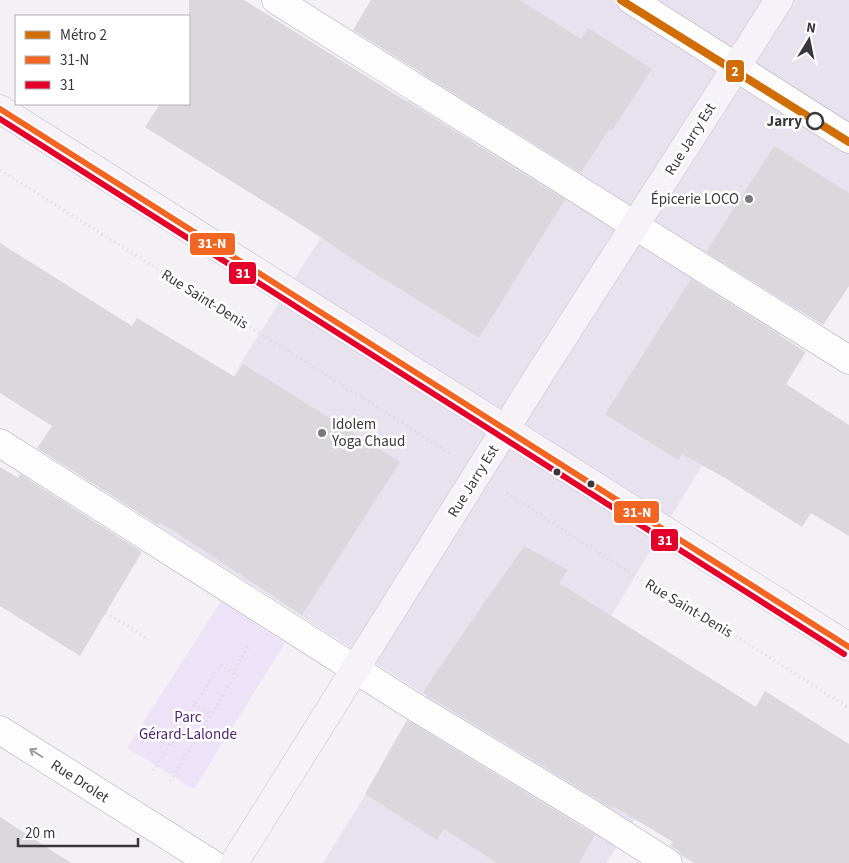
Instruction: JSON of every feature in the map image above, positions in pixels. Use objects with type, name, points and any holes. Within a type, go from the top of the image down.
[{"type":"main road","name":"Rue Jarry Est","points":[[234,863],[505,429],[779,0]]},
{"type":"main road","points":[[0,109],[849,647]]},
{"type":"street","points":[[276,0],[635,226],[690,258],[849,360]]},
{"type":"street","points":[[631,0],[849,139]]},
{"type":"street","points":[[0,443],[462,737],[668,863]]},
{"type":"street","name":"Rue Drolet","points":[[0,730],[210,863]]},
{"type":"path","name":"Rue Saint-Denis","points":[[0,170],[409,427]]},
{"type":"path","name":"Rue Saint-Denis","points":[[530,508],[625,570],[723,628],[849,708]]},
{"type":"path","points":[[106,613],[147,638]]},
{"type":"path","points":[[170,781],[236,674],[236,666],[249,646],[257,651]]},
{"type":"path","points":[[153,770],[220,665],[236,674]]},
{"type":"path","points":[[195,704],[211,715]]},
{"type":"shaded area","points":[[472,0],[849,0],[849,222],[532,747],[640,812],[606,863],[323,863],[427,696],[152,522],[242,361]]},
{"type":"green space","name":"Parc Gérard-Lalonde","points":[[221,601],[285,643],[194,789],[127,748]]},
{"type":"building","points":[[189,0],[244,0],[565,200],[479,338],[145,127],[159,105],[190,105]]},
{"type":"building","points":[[371,0],[520,0],[581,39],[588,28],[652,69],[612,131],[609,129],[581,173],[353,30]]},
{"type":"building","points":[[774,146],[849,193],[849,286],[823,325],[706,252]]},
{"type":"building","points":[[0,243],[132,326],[137,318],[235,377],[243,364],[400,462],[302,615],[160,522],[158,525],[37,448],[52,426],[0,393]]},
{"type":"building","points":[[691,279],[806,352],[786,384],[849,425],[849,536],[811,513],[802,527],[725,478],[682,454],[678,460],[605,414]]},
{"type":"building","points":[[0,467],[18,478],[20,474],[142,552],[80,656],[0,606]]},
{"type":"building","points":[[524,546],[568,570],[559,583],[756,707],[765,691],[849,744],[849,863],[694,863],[670,846],[673,842],[613,806],[612,808],[423,693]]},
{"type":"building","points":[[407,720],[595,835],[579,863],[497,863],[444,829],[437,840],[365,794]]},
{"type":"building","points":[[0,817],[71,863],[0,863]]},
{"type":"metro line","name":"2","points":[[621,0],[849,142]]},
{"type":"transit line","name":"31-N","points":[[0,109],[849,647]]},
{"type":"transit line","name":"31","points":[[0,119],[844,654]]},
{"type":"place","name":"Jarry","points":[[815,121]]},
{"type":"place","name":"Épicerie LOCO","points":[[749,199]]},
{"type":"place","name":"Idolem Yoga Chaud","points":[[322,433]]}]
